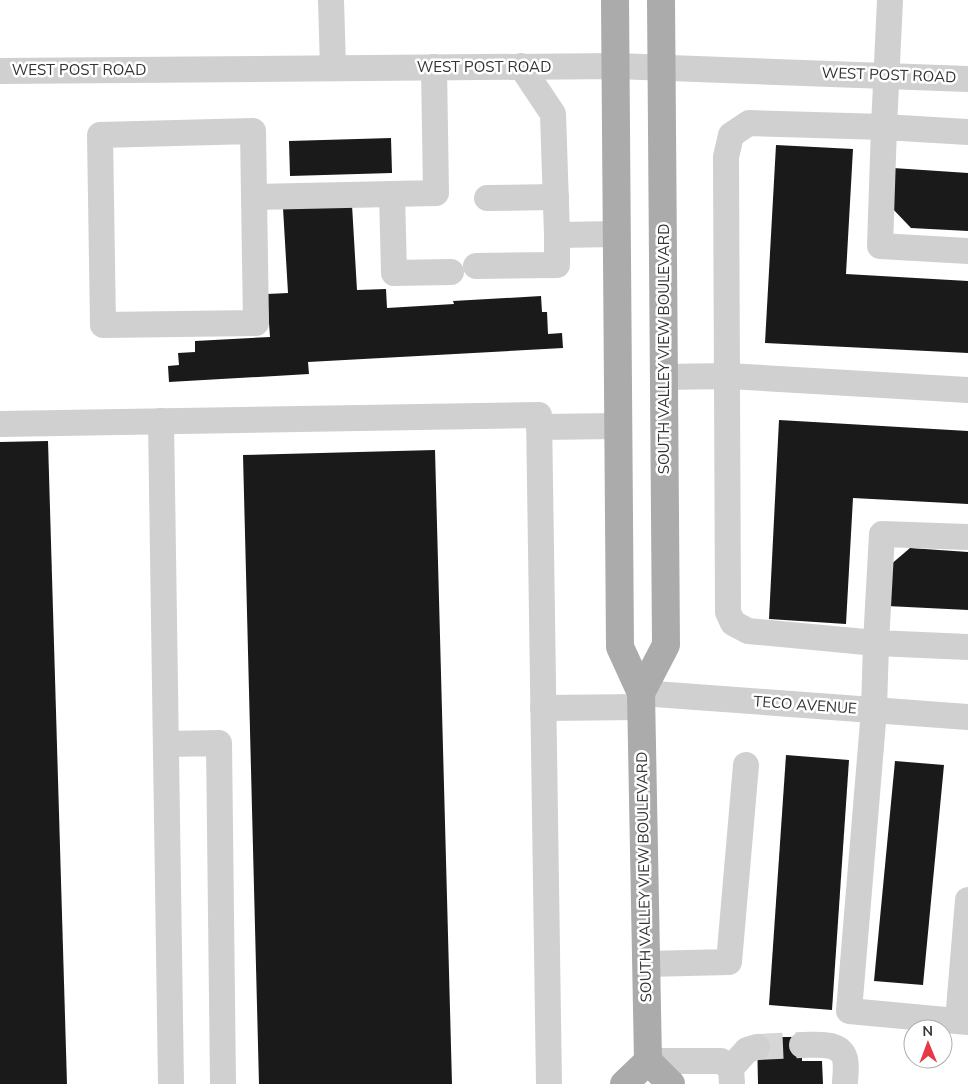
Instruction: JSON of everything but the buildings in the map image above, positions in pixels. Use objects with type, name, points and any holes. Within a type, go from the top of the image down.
[{"type":"main road","name":"SOUTH VALLEY VIEW BOULEVARD","points":[[615,0],[620,648],[642,700],[648,1060]]},
{"type":"main road","name":"SOUTH VALLEY VIEW BOULEVARD","points":[[642,700],[666,644],[661,0]]},
{"type":"main road","points":[[624,1084],[648,1060],[671,1084]]},
{"type":"street","points":[[331,0],[333,68]]},
{"type":"street","points":[[890,0],[880,246],[968,250]]},
{"type":"street","points":[[476,266],[557,265],[553,114],[521,66]]},
{"type":"street","name":"WEST POST ROAD","points":[[0,71],[662,66],[968,79]]},
{"type":"street","points":[[255,197],[436,193],[434,67]]},
{"type":"street","points":[[968,132],[884,127],[749,123],[731,135],[726,157],[728,612],[733,623],[748,631],[876,643],[968,647]]},
{"type":"street","points":[[253,131],[255,197],[256,322],[103,325],[100,134],[253,131]]},
{"type":"street","points":[[392,194],[394,273],[450,272]]},
{"type":"street","points":[[486,198],[556,196]]},
{"type":"street","points":[[557,235],[617,234]]},
{"type":"street","points":[[664,376],[728,376],[968,390]]},
{"type":"street","points":[[0,424],[539,415],[549,1084]]},
{"type":"street","points":[[161,421],[171,1084]]},
{"type":"street","points":[[539,427],[619,426]]},
{"type":"street","points":[[968,537],[882,534],[874,710],[849,1011],[963,1021],[968,900]]},
{"type":"street","name":"TECO AVENUE","points":[[543,708],[642,700],[874,710],[968,717]]},
{"type":"street","points":[[167,744],[219,743],[223,1084]]},
{"type":"street","points":[[646,964],[729,962],[746,765]]},
{"type":"street","points":[[802,1045],[828,1045],[836,1048],[843,1054],[846,1061],[845,1084]]},
{"type":"street","points":[[648,1060],[721,1061],[732,1076],[747,1050],[757,1047]]},
{"type":"tunnel","points":[[757,1047],[802,1045]]}]
